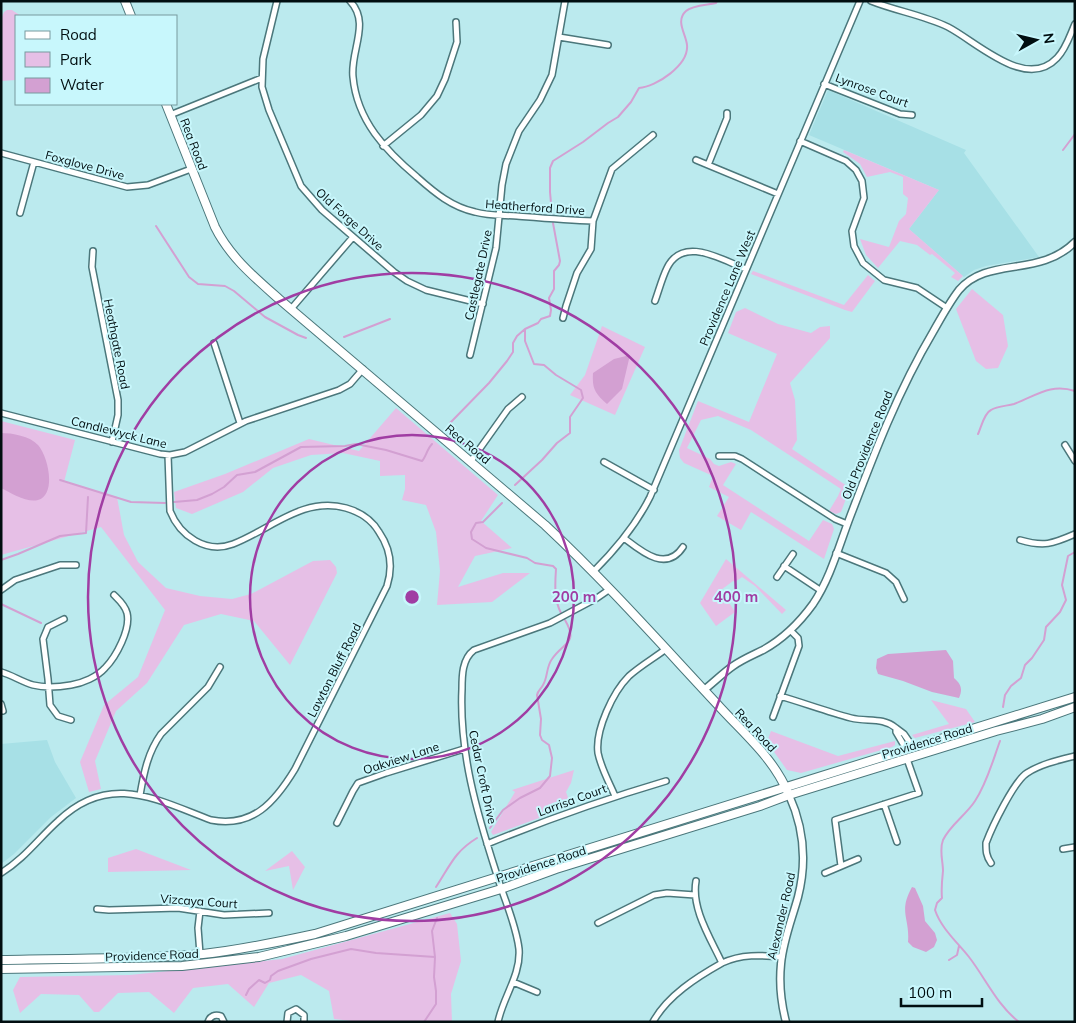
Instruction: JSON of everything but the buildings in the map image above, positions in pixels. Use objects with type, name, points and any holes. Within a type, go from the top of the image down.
[{"type":"main road","points":[[125,1],[131,15]]},
{"type":"main road","name":"Rea Road","points":[[166,105],[215,227],[225,245],[243,267],[292,309],[304,316],[545,525],[594,571],[764,752],[786,787]]},
{"type":"main road","name":"Providence Road","points":[[1,960],[200,954],[262,946],[315,934],[1075,696]]},
{"type":"main road","name":"Providence Road","points":[[1,969],[182,966],[259,958],[315,945],[501,889],[789,795],[1075,707]]},
{"type":"main road","name":"Alexander Road","points":[[786,787],[789,795]]},
{"type":"street","name":"Old Forge Drive","points":[[277,1],[263,59],[262,78],[264,96],[301,186],[322,210],[394,272],[414,284],[441,294],[483,304]]},
{"type":"street","name":"Heatherford Drive","points":[[350,1],[357,10],[361,22],[353,68],[355,90],[372,130],[393,156],[448,202],[477,213],[593,221]]},
{"type":"street","name":"Castlegate Drive","points":[[470,355],[496,248],[504,175],[509,154],[519,131],[540,100],[549,82],[554,67],[565,1]]},
{"type":"street","name":"Providence Lane West","points":[[594,571],[624,538],[644,511],[654,490],[860,1]]},
{"type":"street","points":[[871,1],[944,25],[1005,62],[1022,69],[1041,68],[1053,61],[1063,50],[1075,24]]},
{"type":"street","points":[[383,146],[421,114],[437,96],[445,80],[457,42],[456,22]]},
{"type":"street","points":[[559,37],[608,45]]},
{"type":"street","points":[[170,114],[262,78]]},
{"type":"street","name":"Lynrose Court","points":[[824,84],[900,114],[912,115]]},
{"type":"street","points":[[708,165],[727,118],[727,113]]},
{"type":"street","points":[[564,318],[577,274],[591,249],[593,221],[612,169],[653,135]]},
{"type":"street","points":[[800,141],[846,161],[856,170],[862,181],[864,198],[852,232],[854,246],[863,264],[884,280],[917,288],[947,308]]},
{"type":"street","name":"Foxglove Drive","points":[[1,153],[132,187],[148,185],[191,169]]},
{"type":"street","points":[[696,160],[778,194]]},
{"type":"street","points":[[20,213],[34,162]]},
{"type":"street","points":[[292,309],[353,237]]},
{"type":"street","name":"Old Providence Road","points":[[704,690],[733,666],[774,643],[790,630],[813,603],[836,553],[892,408],[910,372],[960,289],[977,276],[996,270],[1042,262],[1063,252],[1075,242]]},
{"type":"street","points":[[655,301],[668,266],[675,258],[684,253],[694,250],[705,252],[746,270]]},
{"type":"street","name":"Heathgate Road","points":[[93,251],[92,267],[119,407],[112,442]]},
{"type":"street","points":[[214,343],[240,424]]},
{"type":"street","name":"Candlewyck Lane","points":[[1,413],[168,455],[185,452],[264,413],[345,387],[363,369]]},
{"type":"street","points":[[471,461],[508,409],[522,396]]},
{"type":"street","points":[[1065,446],[1075,461]]},
{"type":"street","name":"Lawton Bluff Road","points":[[1,873],[26,854],[56,822],[75,807],[108,794],[140,794],[220,822],[246,819],[259,812],[268,805],[286,784],[295,769],[389,582],[391,568],[387,546],[378,529],[360,514],[342,507],[322,506],[300,510],[231,545],[210,546],[193,540],[181,530],[170,511],[168,455]]},
{"type":"street","points":[[719,456],[735,456],[742,459],[835,519],[847,524]]},
{"type":"street","points":[[604,462],[654,490]]},
{"type":"street","points":[[1020,540],[1035,545],[1044,545],[1055,543],[1075,534]]},
{"type":"street","points":[[624,538],[652,557],[670,558],[679,554],[683,547]]},
{"type":"street","points":[[836,553],[886,572],[896,582],[904,599]]},
{"type":"street","points":[[776,577],[792,554]]},
{"type":"street","points":[[1,590],[15,580],[60,566],[76,565]]},
{"type":"street","points":[[784,566],[820,590]]},
{"type":"street","name":"Cedar Croft Drive","points":[[498,1022],[519,961],[518,941],[487,844],[464,749],[462,731],[463,674],[468,655],[474,650],[550,623],[610,589]]},
{"type":"street","points":[[1,672],[33,685],[48,686],[78,684],[96,675],[106,668],[122,640],[128,619],[126,610],[114,595]]},
{"type":"street","points":[[64,619],[48,627],[43,640],[49,702],[52,710],[60,717],[71,720]]},
{"type":"street","points":[[772,717],[799,646],[798,638],[790,630]]},
{"type":"street","points":[[615,796],[598,753],[600,727],[623,683],[666,649]]},
{"type":"street","points":[[140,794],[148,758],[155,742],[208,687],[220,667]]},
{"type":"street","points":[[780,696],[853,719],[887,722],[904,734],[909,748]]},
{"type":"street","points":[[1,704],[3,711]]},
{"type":"street","name":"Oakview Lane","points":[[337,823],[354,788],[364,780],[464,749]]},
{"type":"street","points":[[991,863],[986,851],[986,843],[1018,782],[1026,773],[1036,768],[1075,756]]},
{"type":"street","points":[[841,866],[835,820],[919,793],[908,758]]},
{"type":"street","name":"Larrisa Court","points":[[487,844],[553,818],[666,780]]},
{"type":"street","name":"Alexander Road","points":[[786,1022],[780,992],[782,957],[800,887],[803,858],[800,826],[789,795]]},
{"type":"street","points":[[884,804],[897,842]]},
{"type":"street","points":[[1064,849],[1075,847]]},
{"type":"street","points":[[825,873],[858,859]]},
{"type":"street","points":[[696,881],[695,895],[699,911],[722,963]]},
{"type":"street","points":[[598,923],[654,894],[695,895]]},
{"type":"street","name":"Vizcaya Court","points":[[97,909],[178,908],[224,915],[269,913]]},
{"type":"street","points":[[200,911],[198,928],[200,954]]},
{"type":"street","points":[[653,1022],[661,1009],[674,996],[722,963],[730,959],[746,956],[782,957]]},
{"type":"street","points":[[513,982],[537,992]]},
{"type":"street","points":[[287,1022],[288,1013],[296,1010],[304,1015],[304,1022]]},
{"type":"street","points":[[208,1022],[210,1017],[216,1015],[221,1016],[224,1022]]},
{"type":"shaded area","points":[[828,90],[966,150],[964,153],[1039,257],[986,266],[974,270],[964,277],[909,229],[939,190],[809,135]]},
{"type":"shaded area","points":[[47,740],[55,762],[76,798],[51,817],[14,854],[1,864],[1,744]]},
{"type":"green space","points":[[12,10],[20,15],[15,15],[15,80],[1,81],[1,19],[4,12]]},
{"type":"green space","points":[[844,150],[939,190],[909,229],[963,276],[958,281],[951,277],[955,273],[932,254],[930,255],[917,245],[900,241],[878,268],[866,255],[860,239],[889,247],[899,221],[906,214],[908,198],[903,194],[903,177],[890,172],[867,177],[860,164],[843,152]]},
{"type":"green space","points":[[753,271],[844,305],[868,275],[875,281],[852,312],[751,274]]},
{"type":"green space","points":[[972,289],[1003,315],[1008,346],[998,368],[986,369],[976,361],[956,309]]},
{"type":"green space","points":[[745,308],[778,324],[811,333],[820,327],[830,326],[830,338],[790,383],[795,400],[797,440],[792,449],[850,488],[841,512],[836,514],[829,511],[841,489],[751,430],[718,416],[701,420],[687,448],[710,459],[719,466],[731,462],[736,464],[723,485],[809,541],[823,520],[832,524],[834,529],[824,559],[751,512],[741,530],[717,516],[729,497],[709,487],[713,476],[684,463],[680,458],[679,450],[698,401],[749,422],[777,354],[728,333],[736,312]]},
{"type":"green space","points":[[602,326],[645,347],[615,415],[570,395],[585,375]]},
{"type":"green space","points":[[396,408],[498,495],[481,521],[512,548],[475,556],[458,587],[503,573],[530,573],[492,602],[437,605],[440,571],[436,532],[426,505],[402,500],[405,489],[405,475],[380,476],[380,461],[343,453],[311,455],[273,468],[243,492],[192,514],[176,508],[174,492],[225,474],[309,439],[359,451]]},
{"type":"green space","points":[[1,421],[75,440],[64,482],[117,497],[124,535],[138,562],[166,588],[200,596],[232,599],[251,594],[313,561],[330,560],[336,567],[337,573],[290,665],[254,621],[221,614],[184,625],[147,683],[116,711],[95,761],[101,789],[89,792],[80,762],[104,705],[138,677],[165,610],[101,527],[1,555]]},
{"type":"green space","points":[[726,559],[786,610],[782,614],[755,586],[742,577],[721,590],[735,612],[716,626],[700,603]]},
{"type":"green space","points":[[931,700],[966,709],[975,722],[915,738],[912,735],[949,724]]},
{"type":"green space","points":[[771,731],[838,756],[895,741],[895,745],[801,773],[787,770],[767,742]]},
{"type":"green space","points":[[574,770],[571,783],[566,792],[571,806],[493,835],[491,832],[515,792],[512,790]]},
{"type":"green space","points":[[136,849],[191,870],[108,872],[108,858]]},
{"type":"green space","points":[[292,851],[305,867],[293,890],[289,866],[265,871]]},
{"type":"green space","points":[[450,913],[457,924],[461,961],[451,994],[452,1022],[361,1022],[334,1019],[329,991],[301,975],[269,983],[254,1007],[228,984],[193,988],[174,1013],[149,992],[118,993],[99,1012],[94,1012],[79,995],[41,994],[20,1013],[13,990],[20,977],[130,975],[282,959]]},
{"type":"water","points":[[630,355],[622,389],[607,404],[595,390],[593,373],[614,359]]},
{"type":"water","points":[[1,433],[26,437],[35,442],[42,450],[49,474],[49,483],[44,496],[38,500],[24,499],[1,488]]},
{"type":"water","points":[[946,650],[953,661],[954,678],[961,687],[959,698],[932,692],[878,674],[876,668],[877,659],[888,654]]},
{"type":"water","points":[[912,887],[915,888],[923,906],[925,921],[935,933],[937,940],[934,947],[926,952],[913,947],[908,942],[905,909]]},
{"type":"waterway","points":[[552,214],[550,168],[553,161],[618,117],[631,102],[639,88],[654,84],[670,74],[683,60],[686,53],[687,45],[681,23],[683,15],[692,8],[716,3],[717,1]]},
{"type":"waterway","points":[[1063,150],[1075,134]]},
{"type":"waterway","points":[[450,423],[489,383],[507,361],[513,352],[513,343],[517,336],[525,329],[538,323],[541,319],[550,316],[549,298],[554,289],[554,271],[560,261],[553,223]]},
{"type":"waterway","points":[[156,226],[189,277],[198,284],[225,286],[234,291],[265,317],[306,338]]},
{"type":"waterway","points":[[344,337],[390,319]]},
{"type":"waterway","points":[[515,485],[557,443],[570,433],[570,417],[583,398],[581,390],[556,375],[544,365],[534,364],[525,341],[525,329]]},
{"type":"waterway","points":[[978,434],[986,414],[993,409],[1014,404],[1051,389],[1075,391]]},
{"type":"waterway","points":[[174,502],[197,500],[212,494],[224,487],[237,475],[255,472],[301,447],[356,444],[386,450],[422,461],[432,444]]},
{"type":"waterway","points":[[60,480],[131,502],[165,503]]},
{"type":"waterway","points":[[1,560],[60,536],[86,533],[88,497]]},
{"type":"waterway","points":[[502,503],[483,522],[476,523],[471,532],[472,539],[486,548],[527,558],[535,563],[553,566],[556,569],[556,597],[561,613]]},
{"type":"waterway","points":[[1003,707],[1005,695],[1011,686],[1021,678],[1025,665],[1044,640],[1046,627],[1060,612],[1066,600],[1062,585],[1068,556],[1075,552]]},
{"type":"waterway","points":[[1,604],[41,623]]},
{"type":"waterway","points":[[490,828],[503,810],[520,798],[540,788],[550,776],[552,758],[549,745],[542,740],[540,735],[541,719],[537,695],[545,682],[550,662],[570,638],[569,628],[565,620]]},
{"type":"waterway","points":[[1000,741],[979,794],[943,840],[941,852],[943,871],[942,898],[937,903],[935,910],[945,929],[969,957],[998,1000],[1019,1022]]},
{"type":"waterway","points":[[436,887],[458,854],[477,838]]},
{"type":"waterway","points":[[424,1022],[436,1004],[435,957],[432,931],[437,918]]},
{"type":"waterway","points":[[949,960],[957,955],[959,946]]},
{"type":"waterway","points":[[246,995],[249,989],[259,980],[265,983],[278,971],[311,959],[351,949],[376,953],[435,957]]}]
